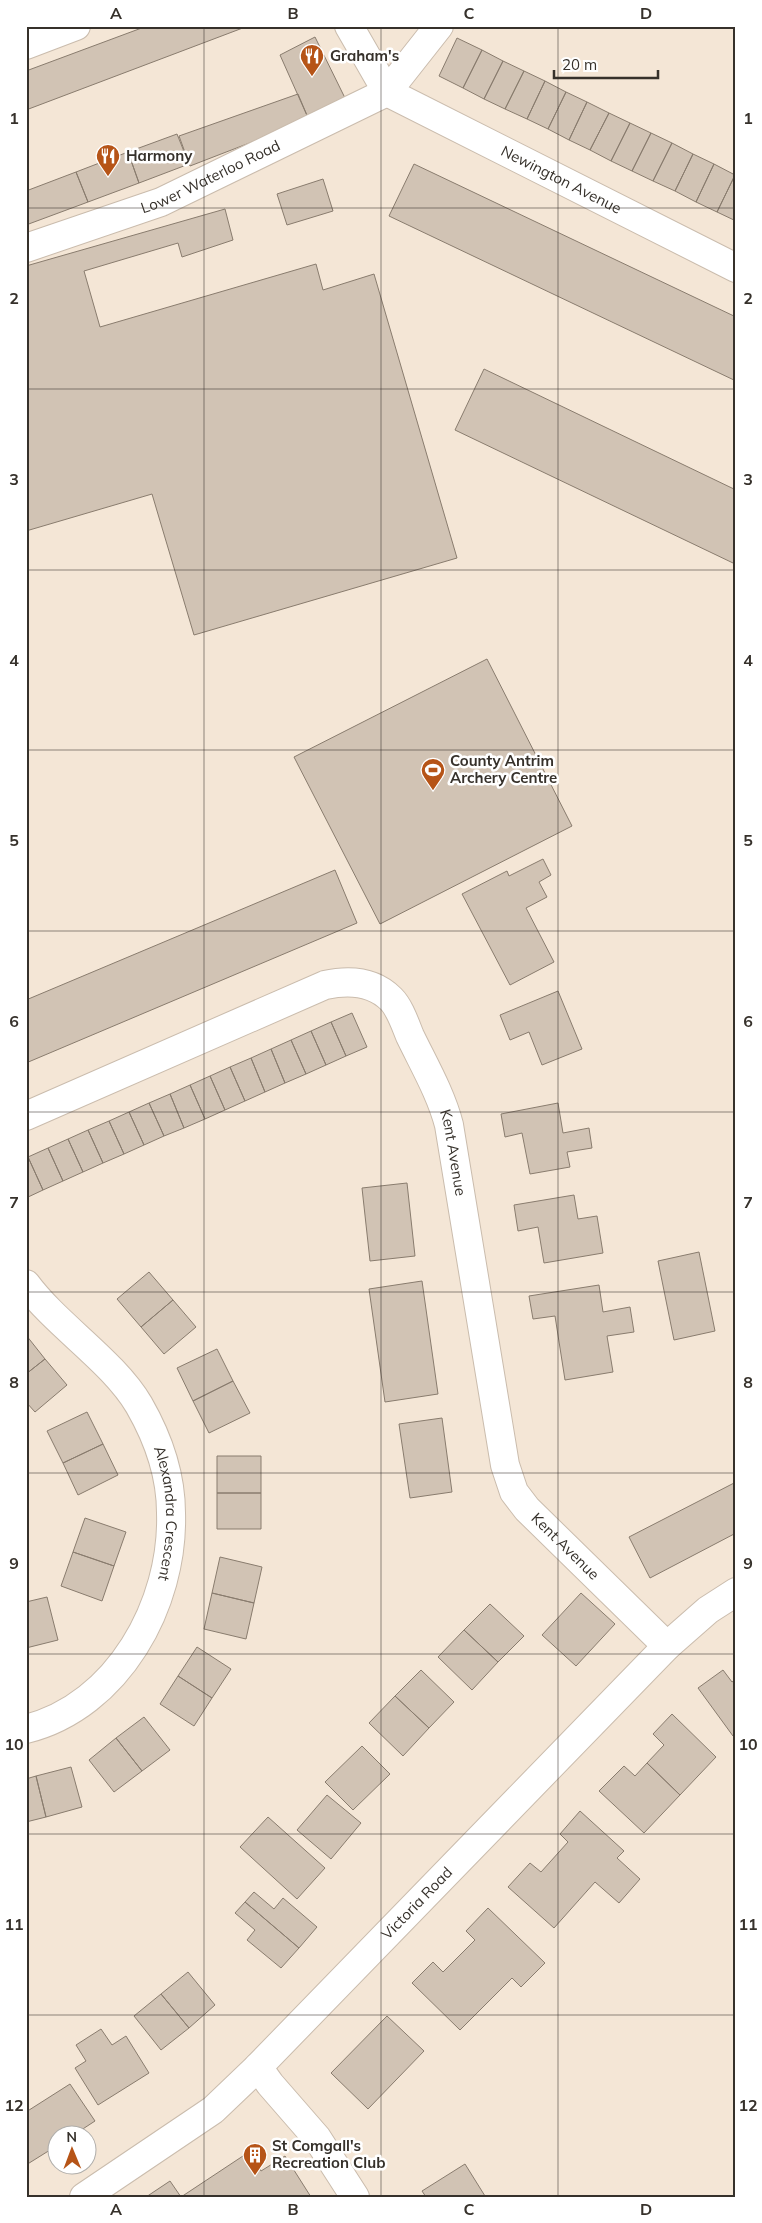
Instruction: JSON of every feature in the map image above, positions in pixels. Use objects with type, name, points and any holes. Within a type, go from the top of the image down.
[{"type":"street","points":[[26,45],[76,26]]},
{"type":"street","points":[[349,26],[387,92],[439,26]]},
{"type":"street","name":"Lower Waterloo Road","points":[[26,248],[161,202],[387,92]]},
{"type":"street","name":"Newington Avenue","points":[[387,92],[736,268]]},
{"type":"street","name":"Kent Avenue","points":[[26,1116],[325,985],[344,982],[359,983],[374,987],[391,999],[441,1101],[449,1126],[505,1465],[514,1492],[527,1509],[667,1646]]},
{"type":"street","name":"Alexandra Crescent","points":[[26,1284],[41,1302],[109,1369],[138,1404],[162,1458],[169,1486],[172,1514],[168,1553],[157,1597],[150,1617],[129,1655],[102,1686],[81,1706],[54,1720],[26,1729]]},
{"type":"street","name":"Victoria Road","points":[[84,2197],[213,2110],[258,2067],[667,1646],[708,1610],[736,1592]]},
{"type":"street","points":[[258,2067],[270,2084],[317,2138],[356,2197]]},
{"type":"building","points":[[147,26],[248,26],[26,110],[26,71]]},
{"type":"building","name":"Graham's","points":[[315,37],[345,98],[309,120],[280,55]]},
{"type":"building","points":[[457,38],[482,50],[463,88],[439,76]]},
{"type":"building","points":[[482,50],[503,61],[484,99],[463,88]]},
{"type":"building","points":[[503,61],[524,71],[505,109],[484,99]]},
{"type":"building","points":[[524,71],[545,81],[527,119],[505,109]]},
{"type":"building","points":[[545,81],[566,92],[548,129],[527,119]]},
{"type":"building","points":[[566,92],[587,102],[569,140],[548,129]]},
{"type":"building","points":[[298,94],[309,120],[190,166],[179,136]]},
{"type":"building","points":[[587,102],[609,113],[590,150],[569,140]]},
{"type":"building","points":[[609,113],[630,123],[611,161],[590,150]]},
{"type":"building","points":[[630,123],[651,133],[632,171],[611,161]]},
{"type":"building","points":[[651,133],[672,143],[653,181],[632,171]]},
{"type":"building","points":[[177,134],[189,164],[139,183],[128,152]]},
{"type":"building","points":[[672,143],[693,154],[675,191],[653,181]]},
{"type":"building","name":"Harmony","points":[[128,152],[139,183],[88,202],[76,172]]},
{"type":"building","points":[[693,154],[714,164],[696,202],[675,191]]},
{"type":"building","points":[[414,164],[736,317],[736,381],[389,216]]},
{"type":"building","points":[[714,164],[735,175],[717,212],[696,202]]},
{"type":"building","points":[[76,172],[88,202],[26,225],[26,191]]},
{"type":"building","points":[[736,175],[736,221],[717,212]]},
{"type":"building","points":[[323,179],[333,211],[287,225],[277,194]]},
{"type":"building","points":[[225,209],[233,240],[182,257],[178,243],[84,271],[100,327],[316,264],[323,290],[374,274],[457,558],[194,635],[152,494],[26,531],[26,266]]},
{"type":"building","points":[[484,369],[736,490],[736,558],[733,563],[455,430]]},
{"type":"building","name":"County Antrim Archery Centre","points":[[487,659],[572,826],[380,924],[294,757]]},
{"type":"building","points":[[543,859],[551,875],[539,882],[547,897],[526,908],[554,962],[510,985],[462,894],[507,871],[509,876]]},
{"type":"building","points":[[335,870],[357,923],[26,1063],[26,1000]]},
{"type":"building","points":[[558,991],[582,1049],[542,1065],[529,1032],[510,1040],[500,1015]]},
{"type":"building","points":[[352,1013],[367,1047],[346,1056],[331,1022]]},
{"type":"building","points":[[331,1022],[346,1056],[326,1065],[311,1031]]},
{"type":"building","points":[[311,1031],[326,1065],[306,1074],[291,1040]]},
{"type":"building","points":[[291,1040],[306,1074],[285,1083],[271,1049]]},
{"type":"building","points":[[271,1049],[285,1083],[265,1092],[251,1058]]},
{"type":"building","points":[[251,1058],[265,1092],[245,1101],[230,1067]]},
{"type":"building","points":[[230,1067],[245,1101],[225,1110],[210,1076]]},
{"type":"building","points":[[210,1076],[225,1110],[205,1119],[190,1085]]},
{"type":"building","points":[[190,1085],[205,1119],[184,1128],[170,1094]]},
{"type":"building","points":[[170,1094],[184,1128],[164,1136],[149,1103]]},
{"type":"building","points":[[149,1103],[164,1136],[144,1145],[129,1112]]},
{"type":"building","points":[[558,1103],[563,1133],[589,1128],[592,1148],[567,1152],[570,1167],[530,1174],[522,1133],[505,1137],[501,1114]]},
{"type":"building","points":[[129,1112],[144,1145],[124,1154],[109,1121]]},
{"type":"building","points":[[109,1121],[124,1154],[103,1163],[88,1130]]},
{"type":"building","points":[[88,1130],[103,1163],[83,1172],[68,1139]]},
{"type":"building","points":[[68,1139],[83,1172],[63,1181],[48,1148]]},
{"type":"building","points":[[48,1148],[63,1181],[43,1190],[28,1157]]},
{"type":"building","points":[[28,1157],[43,1190],[26,1198],[26,1158]]},
{"type":"building","points":[[407,1183],[415,1256],[370,1261],[362,1188]]},
{"type":"building","points":[[574,1195],[578,1219],[597,1216],[603,1253],[544,1263],[538,1227],[518,1231],[514,1205]]},
{"type":"building","points":[[699,1252],[715,1331],[674,1340],[658,1261]]},
{"type":"building","points":[[149,1272],[173,1300],[141,1327],[117,1299]]},
{"type":"building","points":[[422,1281],[438,1394],[385,1402],[369,1289]]},
{"type":"building","points":[[599,1285],[603,1312],[630,1307],[634,1332],[607,1336],[613,1372],[565,1380],[555,1316],[533,1319],[529,1296]]},
{"type":"building","points":[[173,1300],[196,1327],[164,1354],[141,1327]]},
{"type":"building","points":[[26,1335],[45,1359],[26,1374]]},
{"type":"building","points":[[217,1349],[233,1381],[193,1401],[177,1368]]},
{"type":"building","points":[[45,1359],[67,1385],[35,1412],[26,1402],[26,1374]]},
{"type":"building","points":[[233,1381],[250,1413],[209,1433],[193,1401]]},
{"type":"building","points":[[87,1412],[103,1444],[63,1463],[47,1431]]},
{"type":"building","points":[[442,1418],[452,1492],[410,1498],[399,1424]]},
{"type":"building","points":[[103,1444],[118,1475],[78,1495],[63,1463]]},
{"type":"building","points":[[217,1456],[261,1456],[261,1493],[217,1493]]},
{"type":"building","points":[[736,1482],[736,1533],[650,1578],[629,1537]]},
{"type":"building","points":[[217,1493],[261,1493],[261,1529],[217,1529]]},
{"type":"building","points":[[85,1518],[126,1532],[114,1566],[73,1552]]},
{"type":"building","points":[[73,1552],[114,1566],[102,1601],[61,1586]]},
{"type":"building","points":[[220,1557],[262,1567],[254,1603],[212,1593]]},
{"type":"building","points":[[212,1593],[254,1603],[246,1639],[204,1629]]},
{"type":"building","points":[[581,1593],[615,1624],[576,1666],[542,1635]]},
{"type":"building","points":[[47,1597],[58,1640],[26,1648],[26,1602]]},
{"type":"building","points":[[490,1604],[524,1636],[498,1662],[464,1630]]},
{"type":"building","points":[[464,1630],[498,1662],[472,1690],[438,1657]]},
{"type":"building","points":[[197,1647],[231,1669],[212,1698],[178,1676]]},
{"type":"building","points":[[421,1670],[454,1702],[429,1728],[395,1696]]},
{"type":"building","points":[[723,1670],[732,1682],[736,1679],[736,1734],[733,1736],[698,1688]]},
{"type":"building","points":[[178,1676],[212,1698],[194,1726],[160,1704]]},
{"type":"building","points":[[395,1696],[429,1728],[403,1756],[369,1723]]},
{"type":"building","points":[[672,1714],[716,1757],[680,1795],[647,1763],[664,1745],[653,1734]]},
{"type":"building","points":[[144,1717],[170,1750],[142,1771],[116,1738]]},
{"type":"building","points":[[116,1738],[142,1771],[114,1792],[89,1760]]},
{"type":"building","points":[[362,1746],[390,1774],[353,1810],[325,1782]]},
{"type":"building","points":[[647,1763],[680,1795],[644,1833],[599,1791],[624,1766],[635,1776]]},
{"type":"building","points":[[71,1767],[82,1807],[46,1817],[36,1776]]},
{"type":"building","points":[[36,1776],[46,1817],[26,1822],[26,1779]]},
{"type":"building","points":[[327,1795],[361,1823],[331,1859],[297,1830]]},
{"type":"building","points":[[580,1811],[624,1851],[617,1858],[640,1879],[619,1903],[595,1882],[554,1928],[508,1887],[530,1863],[541,1872],[568,1842],[560,1834]]},
{"type":"building","points":[[268,1817],[325,1868],[297,1899],[240,1847]]},
{"type":"building","points":[[254,1892],[274,1909],[283,1898],[317,1927],[299,1948],[245,1902]]},
{"type":"building","points":[[245,1902],[299,1948],[281,1968],[247,1940],[255,1930],[235,1913]]},
{"type":"building","points":[[488,1908],[545,1963],[521,1987],[512,1978],[460,2030],[412,1983],[433,1962],[443,1972],[475,1940],[466,1931]]},
{"type":"building","points":[[188,1972],[215,2005],[189,2028],[161,1994]]},
{"type":"building","points":[[161,1994],[189,2028],[161,2050],[134,2016]]},
{"type":"building","points":[[387,2016],[424,2051],[368,2109],[331,2073]]},
{"type":"building","points":[[101,2029],[112,2045],[126,2036],[149,2073],[98,2105],[75,2068],[86,2061],[76,2045]]},
{"type":"building","points":[[70,2084],[95,2121],[87,2126],[48,2126],[48,2151],[26,2165],[26,2112]]},
{"type":"building","name":"St Comgall's Recreation Club","points":[[249,2152],[261,2171],[285,2156],[311,2197],[181,2197]]},
{"type":"building","points":[[465,2164],[485,2196],[426,2197],[422,2191]]},
{"type":"building","points":[[170,2181],[181,2197],[146,2197]]},
{"type":"place","name":"Graham's","points":[[312,77]]},
{"type":"place","name":"Harmony","points":[[108,177]]},
{"type":"place","name":"County Antrim Archery Centre","points":[[433,791]]},
{"type":"place","name":"St Comgall's Recreation Club","points":[[255,2176]]}]
